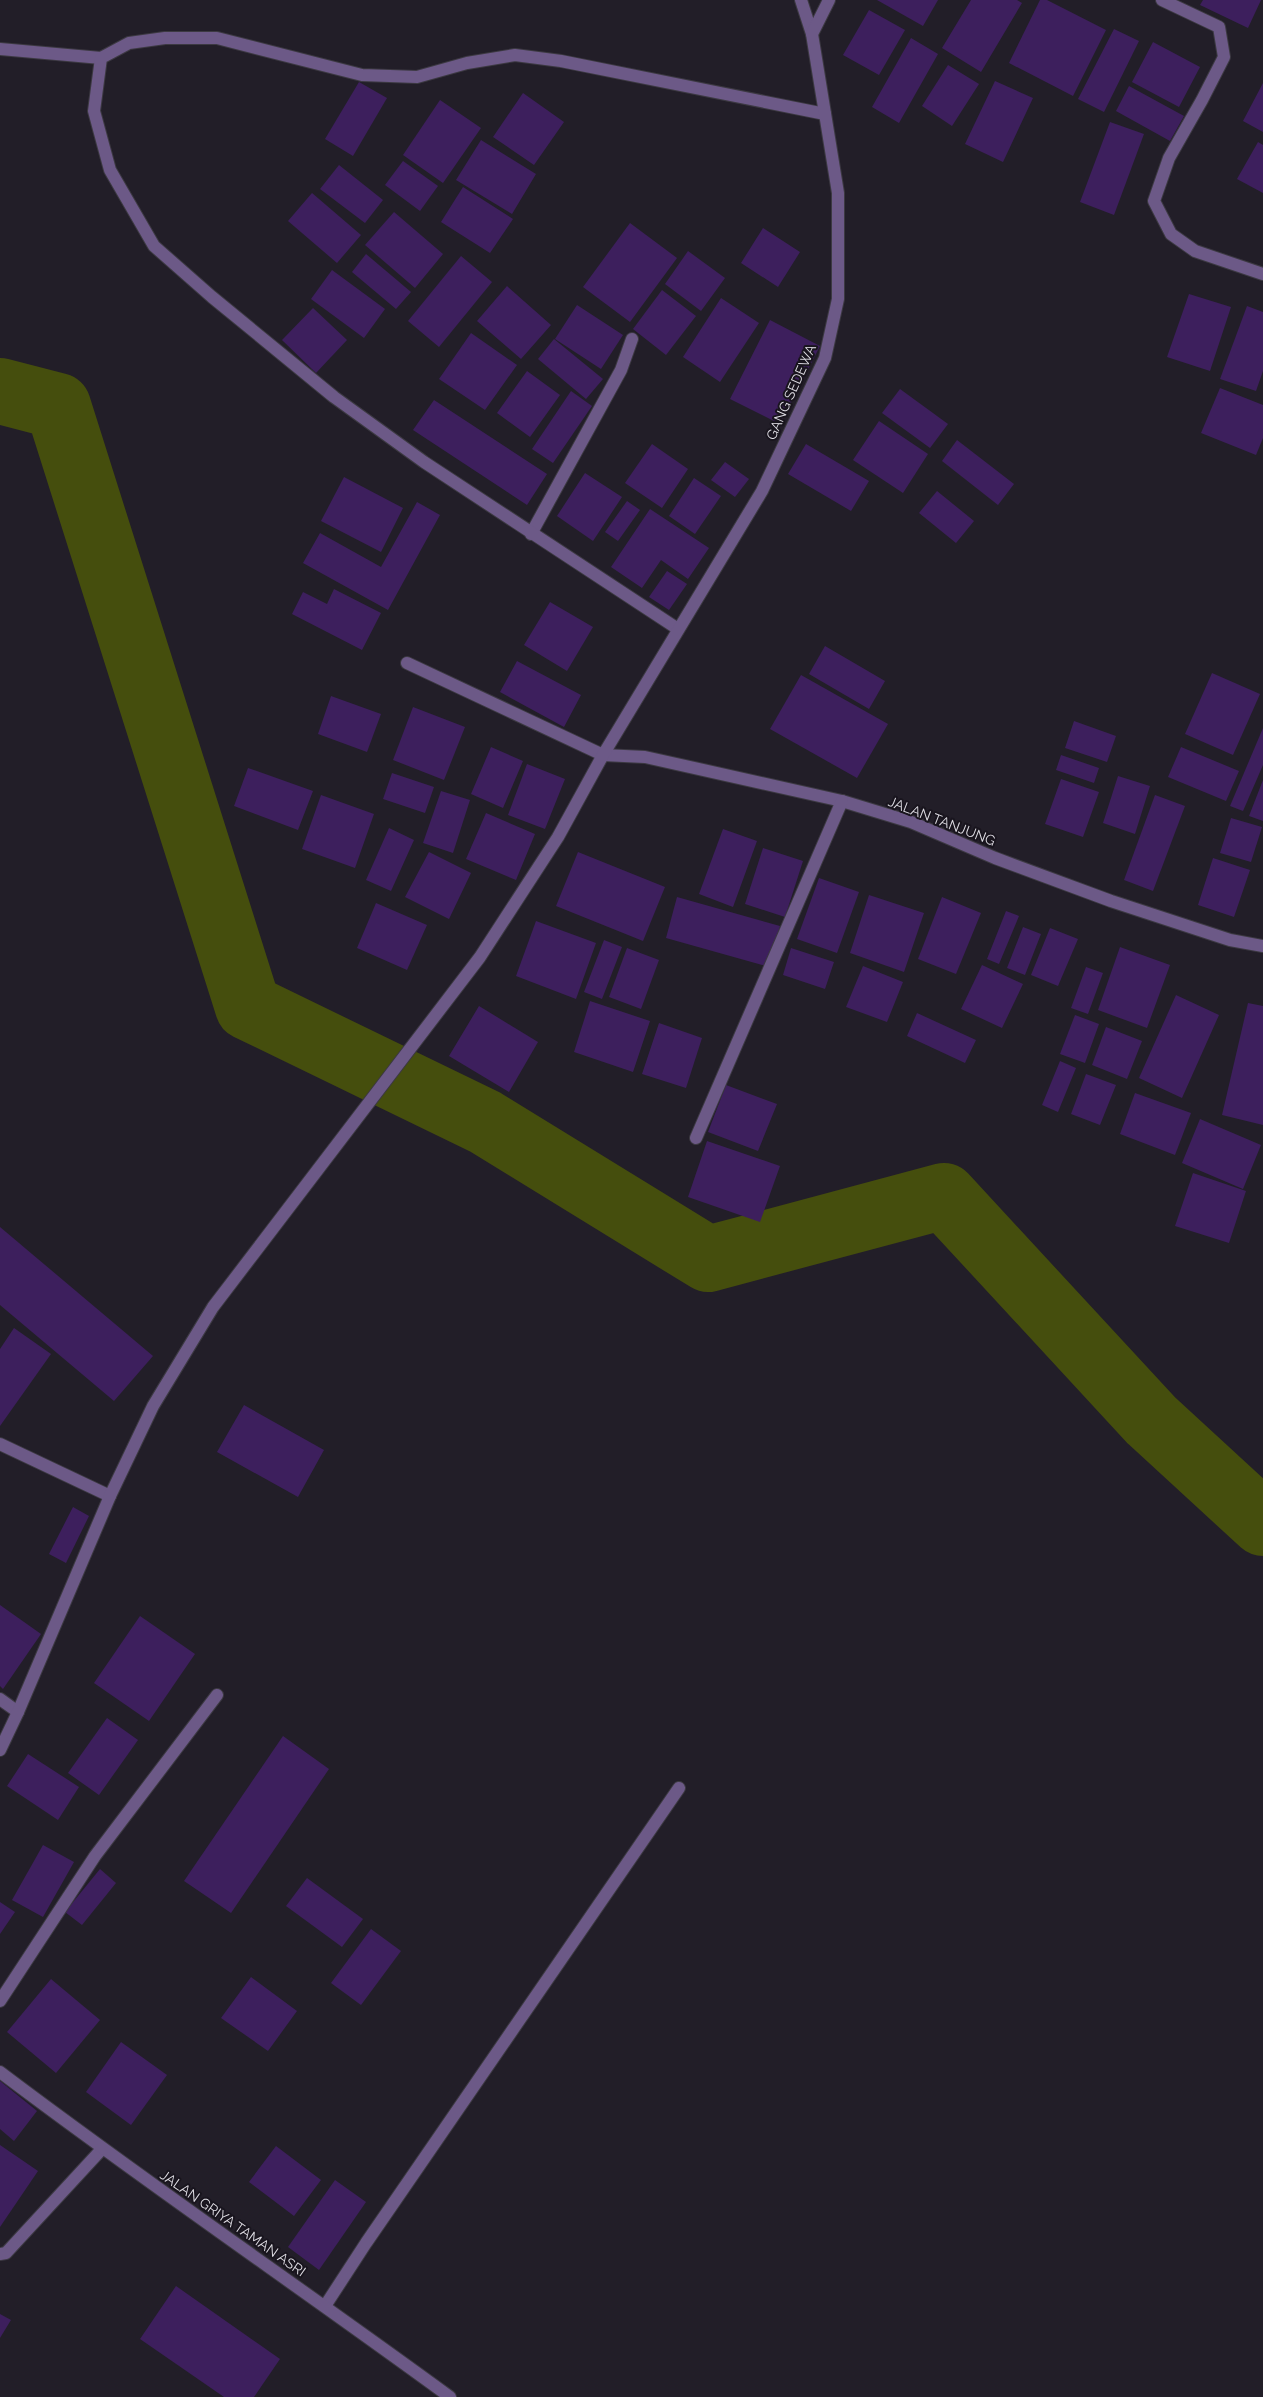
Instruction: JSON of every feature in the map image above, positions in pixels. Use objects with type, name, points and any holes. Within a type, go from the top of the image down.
[{"type":"street","name":"GANG SEDEWA","points":[[0,1750],[110,1496],[153,1406],[213,1307],[480,957],[558,837],[603,755],[762,491],[825,358],[838,299],[838,192],[812,34],[801,0]]},
{"type":"street","points":[[812,34],[829,0]]},
{"type":"street","points":[[1162,0],[1219,27],[1224,57],[1169,158],[1154,201],[1172,234],[1195,251],[1263,274]]},
{"type":"street","points":[[0,49],[101,58],[130,43],[165,38],[217,38],[362,75],[417,77],[467,63],[515,55],[561,60],[825,114]]},
{"type":"street","points":[[101,58],[94,111],[110,170],[154,246],[212,297],[334,397],[424,462],[678,629]]},
{"type":"street","points":[[531,534],[621,370],[632,338]]},
{"type":"street","points":[[407,663],[603,755]]},
{"type":"street","name":"JALAN TANJUNG","points":[[603,755],[645,756],[842,801],[911,822],[995,858],[1111,901],[1230,940],[1263,946]]},
{"type":"street","points":[[696,1138],[842,801]]},
{"type":"street","points":[[0,1444],[110,1496]]},
{"type":"street","points":[[0,2001],[95,1856],[217,1695]]},
{"type":"street","points":[[0,1699],[18,1712]]},
{"type":"street","points":[[325,2306],[371,2235],[679,1788]]},
{"type":"street","name":"JALAN GRIYA TAMAN ASRI","points":[[0,2072],[102,2149],[325,2306],[450,2397]]},
{"type":"street","points":[[0,2254],[6,2253],[102,2149]]},
{"type":"building","points":[[877,0],[938,0],[923,26]]},
{"type":"building","points":[[971,0],[1017,0],[1022,3],[981,72],[942,48]]},
{"type":"building","points":[[1040,0],[1047,0],[1106,30],[1073,96],[1009,63]]},
{"type":"building","points":[[1203,0],[1261,0],[1248,28],[1200,5]]},
{"type":"building","points":[[869,10],[905,30],[879,75],[843,55]]},
{"type":"building","points":[[1114,29],[1139,41],[1104,112],[1078,99]]},
{"type":"building","points":[[911,38],[938,54],[899,123],[872,107]]},
{"type":"building","points":[[1153,42],[1200,67],[1179,107],[1132,82]]},
{"type":"building","points":[[948,65],[979,84],[952,126],[922,106]]},
{"type":"building","points":[[995,81],[1033,98],[1003,162],[965,144]]},
{"type":"building","points":[[359,82],[387,98],[353,156],[325,139]]},
{"type":"building","points":[[1263,83],[1263,132],[1243,121]]},
{"type":"building","points":[[1129,86],[1184,116],[1170,141],[1116,111]]},
{"type":"building","points":[[523,93],[564,122],[534,165],[493,137]]},
{"type":"building","points":[[440,100],[481,128],[443,183],[403,155]]},
{"type":"building","points":[[1110,122],[1144,134],[1114,215],[1080,202]]},
{"type":"building","points":[[481,140],[536,174],[512,214],[456,180]]},
{"type":"building","points":[[1258,142],[1263,145],[1263,193],[1237,179]]},
{"type":"building","points":[[403,161],[438,186],[420,211],[385,185]]},
{"type":"building","points":[[339,165],[383,200],[365,223],[320,189]]},
{"type":"building","points":[[463,187],[513,219],[490,253],[441,222]]},
{"type":"building","points":[[312,193],[361,235],[337,263],[288,221]]},
{"type":"building","points":[[394,212],[443,254],[415,288],[365,245]]},
{"type":"building","points":[[630,223],[677,258],[630,322],[583,287]]},
{"type":"building","points":[[763,228],[800,252],[778,287],[741,263]]},
{"type":"building","points":[[688,251],[725,278],[701,311],[665,284]]},
{"type":"building","points":[[366,254],[411,292],[396,309],[352,272]]},
{"type":"building","points":[[461,256],[492,282],[439,347],[408,321]]},
{"type":"building","points":[[332,270],[385,309],[364,338],[311,299]]},
{"type":"building","points":[[507,286],[551,325],[521,359],[477,321]]},
{"type":"building","points":[[662,290],[696,316],[666,355],[633,329]]},
{"type":"building","points":[[1189,294],[1231,307],[1210,371],[1167,357]]},
{"type":"building","points":[[721,298],[759,323],[720,382],[683,357]]},
{"type":"building","points":[[577,305],[623,335],[601,369],[555,339]]},
{"type":"building","points":[[1247,306],[1263,312],[1263,371],[1256,391],[1220,379]]},
{"type":"building","points":[[313,308],[347,340],[316,373],[282,340]]},
{"type":"building","points":[[770,320],[820,346],[780,424],[730,399]]},
{"type":"building","points":[[471,333],[517,365],[485,410],[439,379]]},
{"type":"building","points":[[554,339],[603,379],[586,399],[538,359]]},
{"type":"building","points":[[527,371],[560,395],[530,437],[497,413]]},
{"type":"building","points":[[1220,388],[1263,405],[1263,438],[1256,455],[1201,433]]},
{"type":"building","points":[[900,389],[948,424],[930,448],[882,413]]},
{"type":"building","points":[[571,391],[592,406],[553,463],[532,449]]},
{"type":"building","points":[[434,400],[547,474],[527,505],[413,430]]},
{"type":"building","points":[[879,421],[928,454],[903,493],[853,460]]},
{"type":"building","points":[[957,440],[1014,484],[998,505],[942,461]]},
{"type":"building","points":[[652,444],[688,469],[662,508],[625,483]]},
{"type":"building","points":[[806,444],[869,481],[851,511],[788,474]]},
{"type":"building","points":[[725,462],[749,479],[735,497],[711,480]]},
{"type":"building","points":[[585,473],[622,497],[593,541],[557,516]]},
{"type":"building","points":[[344,477],[403,508],[381,552],[321,521]]},
{"type":"building","points":[[694,478],[721,496],[695,534],[669,516]]},
{"type":"building","points":[[937,491],[974,521],[956,543],[919,513]]},
{"type":"building","points":[[627,501],[640,510],[618,541],[605,532]]},
{"type":"building","points":[[417,502],[440,515],[388,610],[303,563],[320,533],[381,567]]},
{"type":"building","points":[[650,509],[709,548],[688,579],[661,560],[642,588],[611,567]]},
{"type":"building","points":[[667,571],[687,584],[669,610],[649,597]]},
{"type":"building","points":[[334,589],[381,613],[362,650],[292,614],[303,592],[327,604]]},
{"type":"building","points":[[550,602],[593,627],[567,671],[524,645]]},
{"type":"building","points":[[825,646],[885,681],[869,709],[809,674]]},
{"type":"building","points":[[517,661],[581,695],[564,727],[500,692]]},
{"type":"building","points":[[1212,673],[1260,694],[1233,755],[1185,734]]},
{"type":"building","points":[[801,675],[888,724],[857,778],[770,729]]},
{"type":"building","points":[[331,696],[381,714],[367,752],[318,734]]},
{"type":"building","points":[[413,707],[465,727],[444,780],[393,760]]},
{"type":"building","points":[[1074,721],[1116,736],[1107,762],[1065,748]]},
{"type":"building","points":[[1263,728],[1263,765],[1243,811],[1230,806]]},
{"type":"building","points":[[491,747],[523,761],[503,808],[471,794]]},
{"type":"building","points":[[1181,747],[1239,771],[1226,801],[1168,777]]},
{"type":"building","points":[[1061,755],[1099,768],[1094,783],[1056,770]]},
{"type":"building","points":[[527,764],[565,779],[545,829],[508,815]]},
{"type":"building","points":[[248,768],[313,791],[298,830],[234,806]]},
{"type":"building","points":[[392,773],[434,787],[425,813],[383,799]]},
{"type":"building","points":[[1118,776],[1150,786],[1135,834],[1103,823]]},
{"type":"building","points":[[1061,779],[1099,792],[1083,837],[1045,824]]},
{"type":"building","points":[[1263,780],[1263,821],[1249,816]]},
{"type":"building","points":[[441,791],[470,800],[453,853],[423,843]]},
{"type":"building","points":[[321,795],[374,814],[355,868],[302,849]]},
{"type":"building","points":[[1155,795],[1185,806],[1153,891],[1124,880]]},
{"type":"building","points":[[486,813],[535,834],[516,880],[466,859]]},
{"type":"building","points":[[1231,818],[1262,827],[1251,862],[1220,853]]},
{"type":"building","points":[[389,828],[414,840],[391,891],[366,880]]},
{"type":"building","points":[[723,829],[757,841],[733,907],[699,894]]},
{"type":"building","points":[[763,848],[803,861],[785,917],[745,904]]},
{"type":"building","points":[[429,852],[471,873],[449,919],[405,897]]},
{"type":"building","points":[[578,852],[665,887],[643,941],[556,906]]},
{"type":"building","points":[[1213,858],[1250,870],[1234,917],[1198,905]]},
{"type":"building","points":[[819,878],[859,892],[837,953],[797,939]]},
{"type":"building","points":[[869,895],[924,913],[904,972],[850,953]]},
{"type":"building","points":[[677,897],[780,926],[769,967],[666,938]]},
{"type":"building","points":[[942,897],[981,913],[956,974],[918,959]]},
{"type":"building","points":[[376,903],[427,925],[407,970],[357,948]]},
{"type":"building","points":[[1006,911],[1019,916],[999,964],[987,959]]},
{"type":"building","points":[[536,921],[596,943],[576,999],[516,976]]},
{"type":"building","points":[[1023,927],[1041,934],[1025,975],[1007,968]]},
{"type":"building","points":[[1050,928],[1078,939],[1058,986],[1031,975]]},
{"type":"building","points":[[604,940],[622,947],[602,999],[584,992]]},
{"type":"building","points":[[1120,947],[1170,965],[1147,1028],[1098,1010]]},
{"type":"building","points":[[627,948],[659,960],[641,1009],[609,997]]},
{"type":"building","points":[[791,948],[834,962],[825,989],[783,975]]},
{"type":"building","points":[[982,965],[1023,984],[1002,1028],[961,1009]]},
{"type":"building","points":[[863,966],[903,982],[887,1022],[846,1007]]},
{"type":"building","points":[[1086,967],[1103,973],[1088,1014],[1071,1008]]},
{"type":"building","points":[[1176,995],[1219,1015],[1182,1098],[1139,1078]]},
{"type":"building","points":[[590,1001],[650,1021],[633,1072],[574,1052]]},
{"type":"building","points":[[1248,1003],[1263,1006],[1263,1125],[1222,1115]]},
{"type":"building","points":[[479,1006],[538,1042],[509,1092],[449,1056]]},
{"type":"building","points":[[917,1013],[976,1040],[965,1063],[907,1036]]},
{"type":"building","points":[[1075,1015],[1099,1024],[1085,1063],[1060,1054]]},
{"type":"building","points":[[659,1023],[702,1038],[686,1088],[642,1074]]},
{"type":"building","points":[[1106,1027],[1142,1041],[1127,1079],[1092,1065]]},
{"type":"building","points":[[1060,1061],[1076,1068],[1058,1112],[1042,1105]]},
{"type":"building","points":[[1086,1074],[1116,1085],[1100,1125],[1071,1114]]},
{"type":"building","points":[[726,1085],[777,1104],[758,1151],[708,1132]]},
{"type":"building","points":[[1135,1093],[1191,1113],[1175,1155],[1120,1134]]},
{"type":"building","points":[[1200,1119],[1261,1145],[1243,1189],[1182,1163]]},
{"type":"building","points":[[707,1141],[780,1166],[760,1222],[688,1197]]},
{"type":"building","points":[[1193,1173],[1246,1191],[1229,1243],[1175,1226]]},
{"type":"building","points":[[0,1227],[153,1356],[114,1401],[0,1305]]},
{"type":"building","points":[[14,1328],[51,1354],[0,1426],[0,1349]]},
{"type":"building","points":[[244,1405],[324,1450],[298,1497],[217,1452]]},
{"type":"building","points":[[73,1507],[89,1516],[66,1563],[49,1554]]},
{"type":"building","points":[[0,1605],[41,1634],[3,1689],[0,1686]]},
{"type":"building","points":[[140,1616],[195,1654],[149,1721],[94,1683]]},
{"type":"building","points":[[107,1718],[138,1740],[99,1795],[68,1773]]},
{"type":"building","points":[[283,1736],[329,1769],[231,1913],[184,1881]]},
{"type":"building","points":[[28,1754],[79,1787],[58,1820],[7,1786]]},
{"type":"building","points":[[43,1845],[74,1862],[43,1917],[12,1900]]},
{"type":"building","points":[[100,1869],[116,1883],[82,1925],[65,1912]]},
{"type":"building","points":[[307,1878],[363,1919],[342,1947],[286,1906]]},
{"type":"building","points":[[0,1902],[15,1912],[0,1934]]},
{"type":"building","points":[[371,1929],[401,1951],[361,2005],[331,1983]]},
{"type":"building","points":[[251,1977],[297,2011],[268,2051],[221,2018]]},
{"type":"building","points":[[51,1979],[100,2020],[56,2073],[7,2032]]},
{"type":"building","points":[[121,2042],[167,2075],[131,2125],[86,2092]]},
{"type":"building","points":[[0,2081],[37,2111],[14,2141],[0,2129]]},
{"type":"building","points":[[0,2145],[38,2171],[0,2227]]},
{"type":"building","points":[[276,2146],[321,2180],[294,2216],[249,2182]]},
{"type":"building","points":[[335,2180],[366,2202],[319,2270],[288,2247]]},
{"type":"building","points":[[176,2286],[280,2359],[254,2397],[224,2397],[140,2339]]},
{"type":"building","points":[[0,2314],[11,2320],[0,2338]]},
{"type":"waterway","points":[[0,391],[58,406],[248,1007],[485,1122],[708,1259],[944,1196],[1151,1420],[1263,1523]]}]
